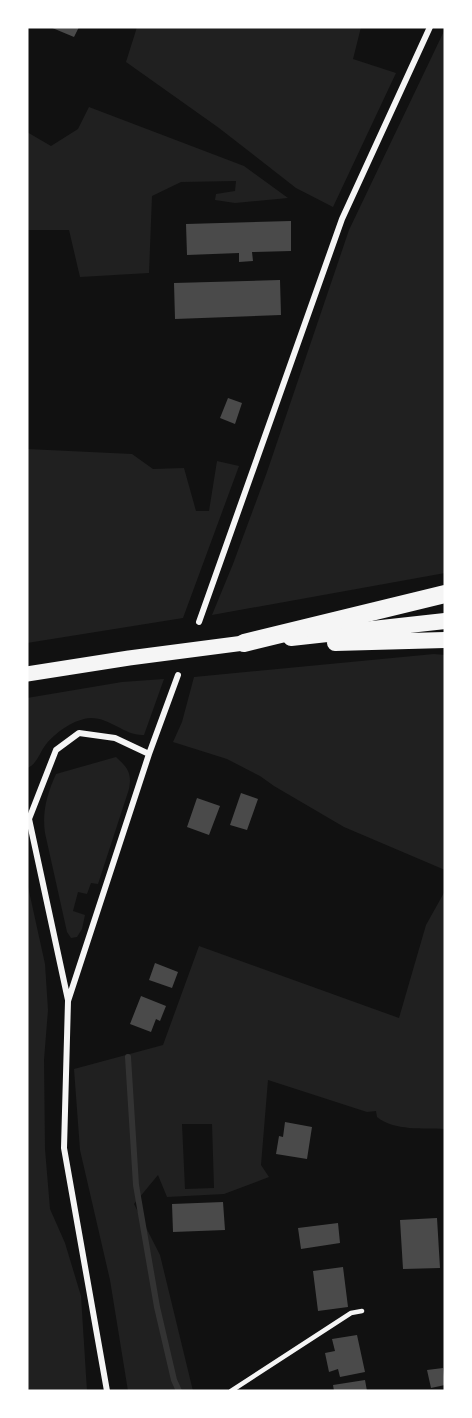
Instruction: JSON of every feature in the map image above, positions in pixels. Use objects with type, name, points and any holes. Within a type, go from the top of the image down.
[{"type":"highway","points":[[244,643],[445,594]]},
{"type":"highway","points":[[244,643],[445,621]]},
{"type":"highway","points":[[244,643],[445,640]]},
{"type":"main road","points":[[27,674],[244,643]]},
{"type":"street","points":[[199,622],[342,219],[430,27]]},
{"type":"street","points":[[68,1000],[149,754],[178,675]]},
{"type":"street","points":[[107,1391],[64,1148],[68,1000],[28,816],[56,750],[79,733],[115,738],[149,754]]},
{"type":"lane","points":[[231,1391],[351,1313],[362,1311]]},
{"type":"shaded area","points":[[137,27],[361,27],[353,59],[396,73],[333,207],[296,188],[219,128],[126,62]]},
{"type":"shaded area","points":[[445,29],[445,573],[212,615],[267,472],[349,230]]},
{"type":"shaded area","points":[[89,107],[244,166],[288,198],[235,203],[215,200],[216,194],[235,191],[236,181],[181,182],[152,196],[149,273],[80,277],[69,230],[27,230],[27,132],[51,146],[78,129]]},
{"type":"shaded area","points":[[27,449],[132,454],[153,469],[184,468],[196,511],[209,511],[217,461],[239,466],[183,618],[27,643]]},
{"type":"shaded area","points":[[434,654],[445,655],[445,870],[344,827],[260,776],[227,759],[173,742],[182,722],[194,677]]},
{"type":"shaded area","points":[[164,679],[144,735],[131,733],[98,719],[85,719],[67,726],[56,734],[33,764],[27,768],[27,698],[122,682]]},
{"type":"shaded area","points":[[116,757],[128,771],[129,789],[98,884],[91,883],[87,894],[78,892],[73,911],[85,915],[82,929],[77,937],[71,938],[67,932],[45,833],[44,818],[48,796],[56,774]]},
{"type":"shaded area","points":[[27,882],[45,964],[48,1010],[44,1060],[45,1149],[50,1209],[65,1243],[81,1296],[87,1391],[27,1391]]},
{"type":"shaded area","points":[[445,891],[445,1129],[392,1125],[377,1117],[376,1111],[367,1112],[268,1080],[261,1165],[269,1177],[224,1194],[167,1197],[158,1175],[134,1204],[160,1255],[193,1391],[128,1391],[110,1280],[80,1150],[74,1069],[163,1045],[199,946],[399,1018],[426,925]],"holes":[[[182,1124],[212,1124],[214,1188],[185,1189]]]},
{"type":"building","points":[[50,27],[79,27],[74,37]]},
{"type":"building","points":[[291,221],[291,251],[252,252],[253,261],[239,262],[239,253],[187,255],[186,224]]},
{"type":"building","points":[[280,280],[281,315],[175,319],[174,283]]},
{"type":"building","points":[[228,398],[242,403],[235,424],[220,418]]},
{"type":"building","points":[[241,793],[258,799],[247,830],[230,825]]},
{"type":"building","points":[[197,798],[220,806],[209,835],[187,827]]},
{"type":"building","points":[[155,963],[178,972],[172,988],[149,980]]},
{"type":"building","points":[[141,996],[166,1006],[160,1021],[156,1019],[151,1032],[130,1024]]},
{"type":"building","points":[[285,1122],[312,1127],[307,1159],[276,1154],[279,1136],[283,1137]]},
{"type":"building","points":[[223,1202],[225,1230],[173,1232],[172,1204]]},
{"type":"building","points":[[437,1218],[440,1268],[403,1269],[400,1220]]},
{"type":"building","points":[[338,1223],[340,1243],[301,1249],[298,1228]]},
{"type":"building","points":[[343,1267],[348,1307],[318,1311],[313,1271]]},
{"type":"building","points":[[357,1335],[365,1372],[340,1377],[338,1369],[329,1372],[325,1353],[335,1351],[332,1339]]},
{"type":"building","points":[[443,1368],[445,1385],[431,1388],[427,1370]]},
{"type":"building","points":[[365,1380],[367,1391],[334,1391],[333,1385]]},
{"type":"waterway","points":[[128,1057],[136,1185],[157,1307],[174,1380],[179,1391]]}]
